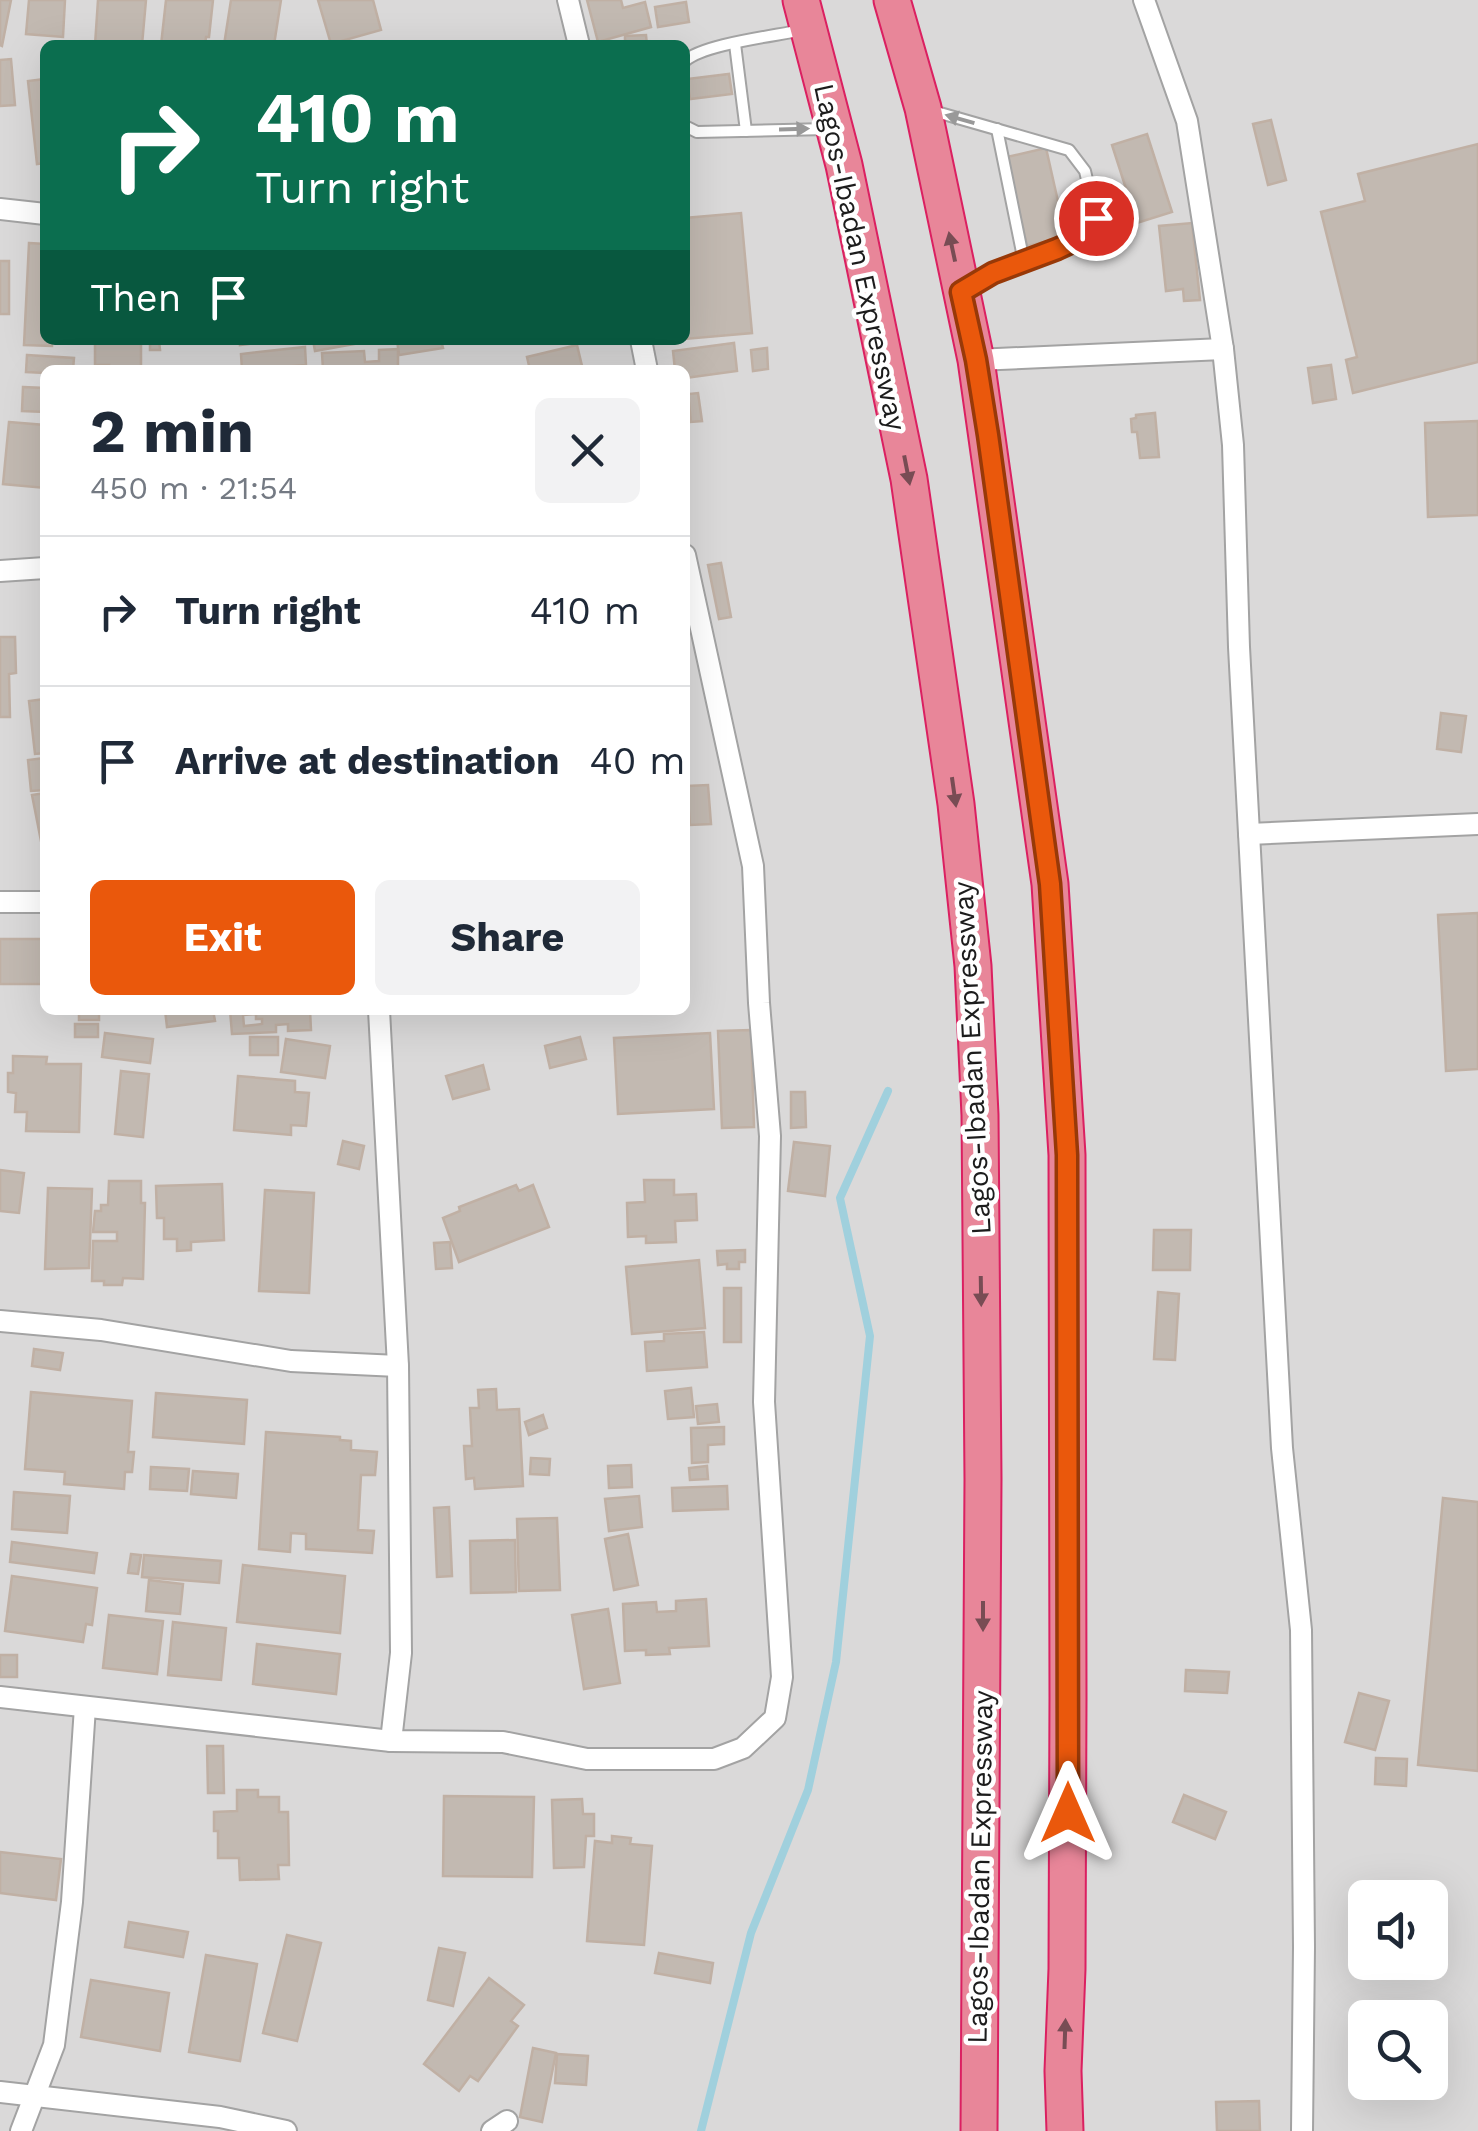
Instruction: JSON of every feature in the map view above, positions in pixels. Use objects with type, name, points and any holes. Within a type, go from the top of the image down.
[{"type":"highway","points":[[892,0],[923,108],[976,360],[1050,884],[1067,1155],[1065,2131]]},
{"type":"highway","name":"Lagos-Ibadan Expressway","points":[[804,14],[844,165],[909,479],[956,804],[972,966],[980,1116],[983,1460],[979,2131]]},
{"type":"street","points":[[568,0],[578,40]]},
{"type":"street","points":[[1144,0],[1187,121],[1234,445],[1239,647],[1282,1448],[1301,1630],[1302,2131]]},
{"type":"street","points":[[0,209],[40,213]]},
{"type":"street","points":[[976,360],[1223,349]]},
{"type":"street","points":[[0,571],[40,568]]},
{"type":"street","points":[[0,1697],[391,1741],[503,1742],[602,1760],[714,1760],[743,1748],[775,1718],[782,1677],[764,1402],[770,1136],[753,866],[690,578]]},
{"type":"street","points":[[1249,834],[1478,824]]},
{"type":"street","points":[[0,902],[40,902]]},
{"type":"street","points":[[379,1015],[398,1366],[401,1653],[391,1741]]},
{"type":"street","points":[[0,1321],[102,1330],[291,1361],[398,1366]]},
{"type":"street","points":[[20,2131],[54,2045],[72,1902],[85,1707]]},
{"type":"street","points":[[0,2092],[220,2116],[286,2131]]},
{"type":"lane","points":[[690,56],[735,44],[804,14]]},
{"type":"lane","points":[[735,44],[746,131]]},
{"type":"lane","points":[[923,108],[1069,150],[1085,172],[1096,218],[1087,235],[993,273],[961,292]]},
{"type":"lane","points":[[690,128],[697,132],[834,128]]},
{"type":"lane","points":[[997,129],[1024,262]]},
{"type":"shaded area","points":[[0,0],[1478,0],[1478,2131],[0,2131]]},
{"type":"building","points":[[0,0],[11,0],[2,46],[0,45]]},
{"type":"building","points":[[29,0],[65,0],[63,37],[26,34]]},
{"type":"building","points":[[98,0],[146,0],[142,40],[95,40]]},
{"type":"building","points":[[166,0],[213,0],[206,40],[162,40]]},
{"type":"building","points":[[231,0],[281,0],[275,40],[225,40]]},
{"type":"building","points":[[318,0],[373,0],[381,30],[330,40]]},
{"type":"building","points":[[587,0],[621,0],[623,8],[645,2],[651,27],[597,40]]},
{"type":"building","points":[[686,2],[689,22],[658,27],[655,7]]},
{"type":"building","points":[[646,35],[646,40],[625,40],[625,36]]},
{"type":"building","points":[[11,59],[15,105],[0,106],[0,60]]},
{"type":"building","points":[[729,74],[732,94],[690,99],[690,79]]},
{"type":"building","points":[[40,80],[40,164],[37,164],[28,81]]},
{"type":"building","points":[[1271,120],[1286,180],[1268,185],[1253,124]]},
{"type":"building","points":[[1147,134],[1172,212],[1137,223],[1112,145]]},
{"type":"building","points":[[1478,144],[1478,362],[1353,393],[1346,360],[1357,357],[1321,212],[1365,201],[1358,174]]},
{"type":"building","points":[[1046,148],[1066,237],[1027,246],[1007,157]]},
{"type":"building","points":[[741,213],[752,333],[690,339],[690,218]]},
{"type":"building","points":[[1192,223],[1200,300],[1184,301],[1183,289],[1166,291],[1159,226]]},
{"type":"building","points":[[29,243],[40,244],[40,345],[52,346],[24,345]]},
{"type":"building","points":[[0,261],[9,261],[9,314],[0,314]]},
{"type":"building","points":[[734,343],[737,371],[690,377],[690,365],[674,365],[673,351]]},
{"type":"building","points":[[95,345],[141,345],[141,365],[95,365]]},
{"type":"building","points":[[314,345],[348,345],[315,351]]},
{"type":"building","points":[[398,345],[443,348],[399,355]]},
{"type":"building","points":[[577,345],[582,365],[529,365],[527,357]]},
{"type":"building","points":[[305,347],[306,365],[242,365],[241,354]]},
{"type":"building","points":[[767,348],[768,369],[753,371],[751,350]]},
{"type":"building","points":[[398,349],[398,365],[323,365],[322,353],[364,351],[365,362],[379,361],[379,350]]},
{"type":"building","points":[[27,355],[74,358],[73,365],[40,365],[40,373],[26,372]]},
{"type":"building","points":[[1331,365],[1336,399],[1313,403],[1308,368]]},
{"type":"building","points":[[23,387],[40,388],[40,412],[22,411]]},
{"type":"building","points":[[698,393],[702,421],[691,422],[690,394]]},
{"type":"building","points":[[1155,413],[1159,457],[1140,458],[1131,419]]},
{"type":"building","points":[[1478,421],[1478,515],[1428,517],[1425,423]]},
{"type":"building","points":[[9,422],[40,425],[40,488],[3,484]]},
{"type":"building","points":[[721,563],[731,617],[719,619],[708,565]]},
{"type":"building","points":[[0,637],[15,637],[16,673],[9,674],[10,717],[0,717]]},
{"type":"building","points":[[40,700],[40,754],[35,754],[29,701]]},
{"type":"building","points":[[1441,713],[1466,716],[1461,752],[1437,749]]},
{"type":"building","points":[[40,759],[40,790],[31,791],[28,760]]},
{"type":"building","points":[[708,785],[711,824],[690,825],[690,786]]},
{"type":"building","points":[[40,794],[40,836],[32,795]]},
{"type":"building","points":[[1478,913],[1478,1069],[1446,1071],[1438,915]]},
{"type":"building","points":[[0,939],[40,939],[40,984],[0,984]]},
{"type":"building","points":[[79,1015],[99,1015],[99,1020],[79,1020]]},
{"type":"building","points":[[166,1015],[214,1015],[215,1021],[167,1027]]},
{"type":"building","points":[[230,1015],[243,1015],[244,1026],[262,1024],[256,1015],[310,1015],[311,1030],[288,1031],[288,1024],[276,1025],[276,1032],[232,1034]]},
{"type":"building","points":[[75,1024],[98,1024],[98,1037],[75,1037]]},
{"type":"building","points":[[751,1030],[754,1127],[722,1128],[718,1031]]},
{"type":"building","points":[[105,1033],[153,1039],[150,1063],[102,1057]]},
{"type":"building","points":[[710,1033],[714,1109],[618,1114],[614,1038]]},
{"type":"building","points":[[250,1037],[278,1037],[278,1055],[250,1055]]},
{"type":"building","points":[[580,1037],[586,1059],[550,1068],[545,1046]]},
{"type":"building","points":[[286,1039],[330,1046],[325,1078],[281,1072]]},
{"type":"building","points":[[13,1056],[47,1057],[46,1064],[81,1064],[79,1132],[26,1131],[27,1112],[15,1112],[16,1093],[8,1092]]},
{"type":"building","points":[[483,1065],[489,1089],[453,1099],[446,1076]]},
{"type":"building","points":[[121,1071],[149,1074],[143,1137],[115,1134]]},
{"type":"building","points":[[238,1076],[295,1081],[295,1092],[309,1093],[306,1126],[291,1125],[291,1135],[234,1130]]},
{"type":"building","points":[[791,1092],[805,1092],[806,1127],[791,1128]]},
{"type":"building","points":[[343,1141],[364,1146],[359,1169],[338,1164]]},
{"type":"building","points":[[794,1142],[830,1146],[825,1196],[788,1191]]},
{"type":"building","points":[[0,1170],[24,1173],[19,1213],[0,1211]]},
{"type":"building","points":[[644,1180],[674,1180],[674,1195],[696,1194],[697,1220],[675,1221],[676,1242],[646,1243],[646,1236],[628,1237],[627,1203],[645,1202]]},
{"type":"building","points":[[109,1181],[141,1181],[141,1203],[145,1203],[143,1279],[123,1278],[122,1285],[92,1281],[93,1241],[117,1241],[117,1232],[93,1232],[95,1211],[108,1205]]},
{"type":"building","points":[[222,1184],[224,1240],[191,1242],[191,1250],[177,1251],[177,1239],[164,1239],[164,1218],[157,1218],[156,1186]]},
{"type":"building","points":[[516,1185],[519,1191],[533,1185],[549,1227],[459,1262],[443,1218],[460,1211],[459,1207]]},
{"type":"building","points":[[48,1188],[92,1189],[89,1268],[45,1269]]},
{"type":"building","points":[[265,1190],[314,1193],[309,1293],[259,1291]]},
{"type":"building","points":[[1154,1230],[1191,1230],[1190,1270],[1153,1270]]},
{"type":"building","points":[[450,1242],[452,1268],[436,1269],[434,1243]]},
{"type":"building","points":[[745,1250],[745,1262],[739,1262],[739,1269],[718,1265],[717,1251]]},
{"type":"building","points":[[699,1260],[705,1328],[632,1334],[626,1267]]},
{"type":"building","points":[[724,1288],[741,1288],[741,1342],[724,1342]]},
{"type":"building","points":[[1158,1292],[1179,1294],[1175,1360],[1154,1359]]},
{"type":"building","points":[[704,1332],[707,1367],[647,1371],[645,1342],[664,1341],[664,1334]]},
{"type":"building","points":[[34,1349],[63,1353],[60,1370],[32,1366]]},
{"type":"building","points":[[691,1388],[694,1417],[668,1419],[665,1391]]},
{"type":"building","points":[[496,1389],[497,1410],[519,1409],[523,1486],[475,1489],[474,1478],[466,1479],[464,1446],[472,1446],[470,1408],[479,1408],[478,1390]]},
{"type":"building","points":[[31,1392],[132,1401],[128,1452],[134,1452],[132,1472],[125,1472],[124,1489],[64,1484],[65,1472],[25,1469]]},
{"type":"building","points":[[156,1393],[247,1400],[244,1444],[153,1437]]},
{"type":"building","points":[[717,1404],[719,1422],[698,1424],[696,1406]]},
{"type":"building","points":[[543,1415],[547,1428],[529,1435],[525,1422]]},
{"type":"building","points":[[724,1427],[724,1444],[708,1445],[708,1462],[692,1463],[691,1428]]},
{"type":"building","points":[[266,1432],[340,1437],[351,1441],[351,1450],[377,1452],[375,1475],[361,1475],[358,1530],[374,1531],[372,1553],[306,1549],[306,1534],[291,1533],[290,1552],[259,1549]]},
{"type":"building","points":[[531,1458],[550,1459],[549,1475],[530,1474]]},
{"type":"building","points":[[631,1465],[632,1487],[609,1488],[608,1466]]},
{"type":"building","points":[[707,1466],[708,1479],[690,1480],[689,1468]]},
{"type":"building","points":[[151,1467],[189,1469],[187,1491],[150,1489]]},
{"type":"building","points":[[193,1471],[238,1474],[236,1498],[191,1494]]},
{"type":"building","points":[[727,1486],[728,1509],[673,1511],[672,1488]]},
{"type":"building","points":[[14,1492],[70,1496],[67,1533],[12,1529]]},
{"type":"building","points":[[639,1496],[642,1527],[609,1531],[605,1499]]},
{"type":"building","points":[[1443,1498],[1478,1502],[1478,1771],[1418,1765]]},
{"type":"building","points":[[449,1507],[452,1576],[437,1577],[434,1508]]},
{"type":"building","points":[[557,1518],[560,1590],[519,1591],[517,1519]]},
{"type":"building","points":[[628,1534],[638,1585],[614,1590],[605,1539]]},
{"type":"building","points":[[515,1540],[516,1592],[471,1593],[470,1541]]},
{"type":"building","points":[[12,1542],[97,1553],[94,1573],[10,1562]]},
{"type":"building","points":[[131,1554],[141,1555],[138,1574],[128,1573]]},
{"type":"building","points":[[144,1555],[221,1561],[219,1583],[142,1577]]},
{"type":"building","points":[[243,1565],[345,1576],[340,1633],[237,1622]]},
{"type":"building","points":[[12,1576],[97,1588],[92,1625],[86,1624],[83,1642],[5,1631]]},
{"type":"building","points":[[149,1580],[183,1584],[180,1614],[146,1611]]},
{"type":"building","points":[[706,1599],[709,1646],[669,1648],[670,1654],[625,1651],[623,1604],[656,1602],[657,1612],[676,1611],[676,1601]]},
{"type":"building","points":[[608,1609],[620,1683],[584,1689],[572,1615]]},
{"type":"building","points":[[109,1615],[163,1621],[157,1674],[103,1668]]},
{"type":"building","points":[[173,1622],[226,1628],[221,1680],[168,1675]]},
{"type":"building","points":[[257,1644],[340,1654],[336,1694],[253,1684]]},
{"type":"building","points":[[0,1655],[17,1655],[17,1677],[0,1677]]},
{"type":"building","points":[[1186,1670],[1229,1672],[1227,1693],[1185,1691]]},
{"type":"building","points":[[1359,1693],[1389,1701],[1375,1750],[1345,1742]]},
{"type":"building","points":[[207,1746],[223,1746],[224,1793],[208,1793]]},
{"type":"building","points":[[1376,1758],[1407,1759],[1406,1786],[1375,1784]]},
{"type":"building","points":[[237,1790],[258,1790],[258,1797],[279,1797],[279,1812],[288,1812],[289,1865],[278,1865],[279,1879],[240,1880],[239,1858],[218,1858],[214,1812],[237,1811]]},
{"type":"building","points":[[1184,1795],[1226,1812],[1215,1839],[1173,1822]]},
{"type":"building","points":[[444,1796],[534,1797],[532,1877],[443,1876]]},
{"type":"building","points":[[582,1799],[583,1814],[594,1814],[594,1836],[586,1836],[584,1867],[554,1868],[552,1800]]},
{"type":"building","points":[[612,1836],[631,1838],[630,1844],[652,1846],[644,1945],[587,1941],[595,1841],[612,1843]]},
{"type":"building","points":[[0,1852],[61,1859],[56,1900],[0,1893]]},
{"type":"building","points":[[129,1922],[188,1932],[183,1957],[125,1947]]},
{"type":"building","points":[[287,1935],[321,1943],[297,2041],[263,2033]]},
{"type":"building","points":[[439,1948],[465,1953],[453,2006],[428,2000]]},
{"type":"building","points":[[659,1953],[713,1963],[710,1983],[655,1973]]},
{"type":"building","points":[[206,1955],[257,1964],[240,2061],[189,2052]]},
{"type":"building","points":[[489,1978],[524,2005],[511,2021],[518,2026],[478,2081],[470,2076],[459,2091],[424,2064]]},
{"type":"building","points":[[91,1980],[169,1993],[160,2051],[81,2037]]},
{"type":"building","points":[[533,2048],[556,2053],[542,2122],[520,2117]]},
{"type":"building","points":[[557,2054],[588,2056],[586,2085],[555,2083]]},
{"type":"building","points":[[1259,2101],[1260,2131],[1217,2131],[1216,2102]]},
{"type":"waterway","points":[[701,2131],[751,1933],[808,1790],[836,1662],[870,1336],[840,1198],[888,1091]]},
{"type":"route","points":[[1068,1813],[1067,1155],[1050,884],[988,435],[961,292],[993,273],[1087,235],[1096,218]]}]
